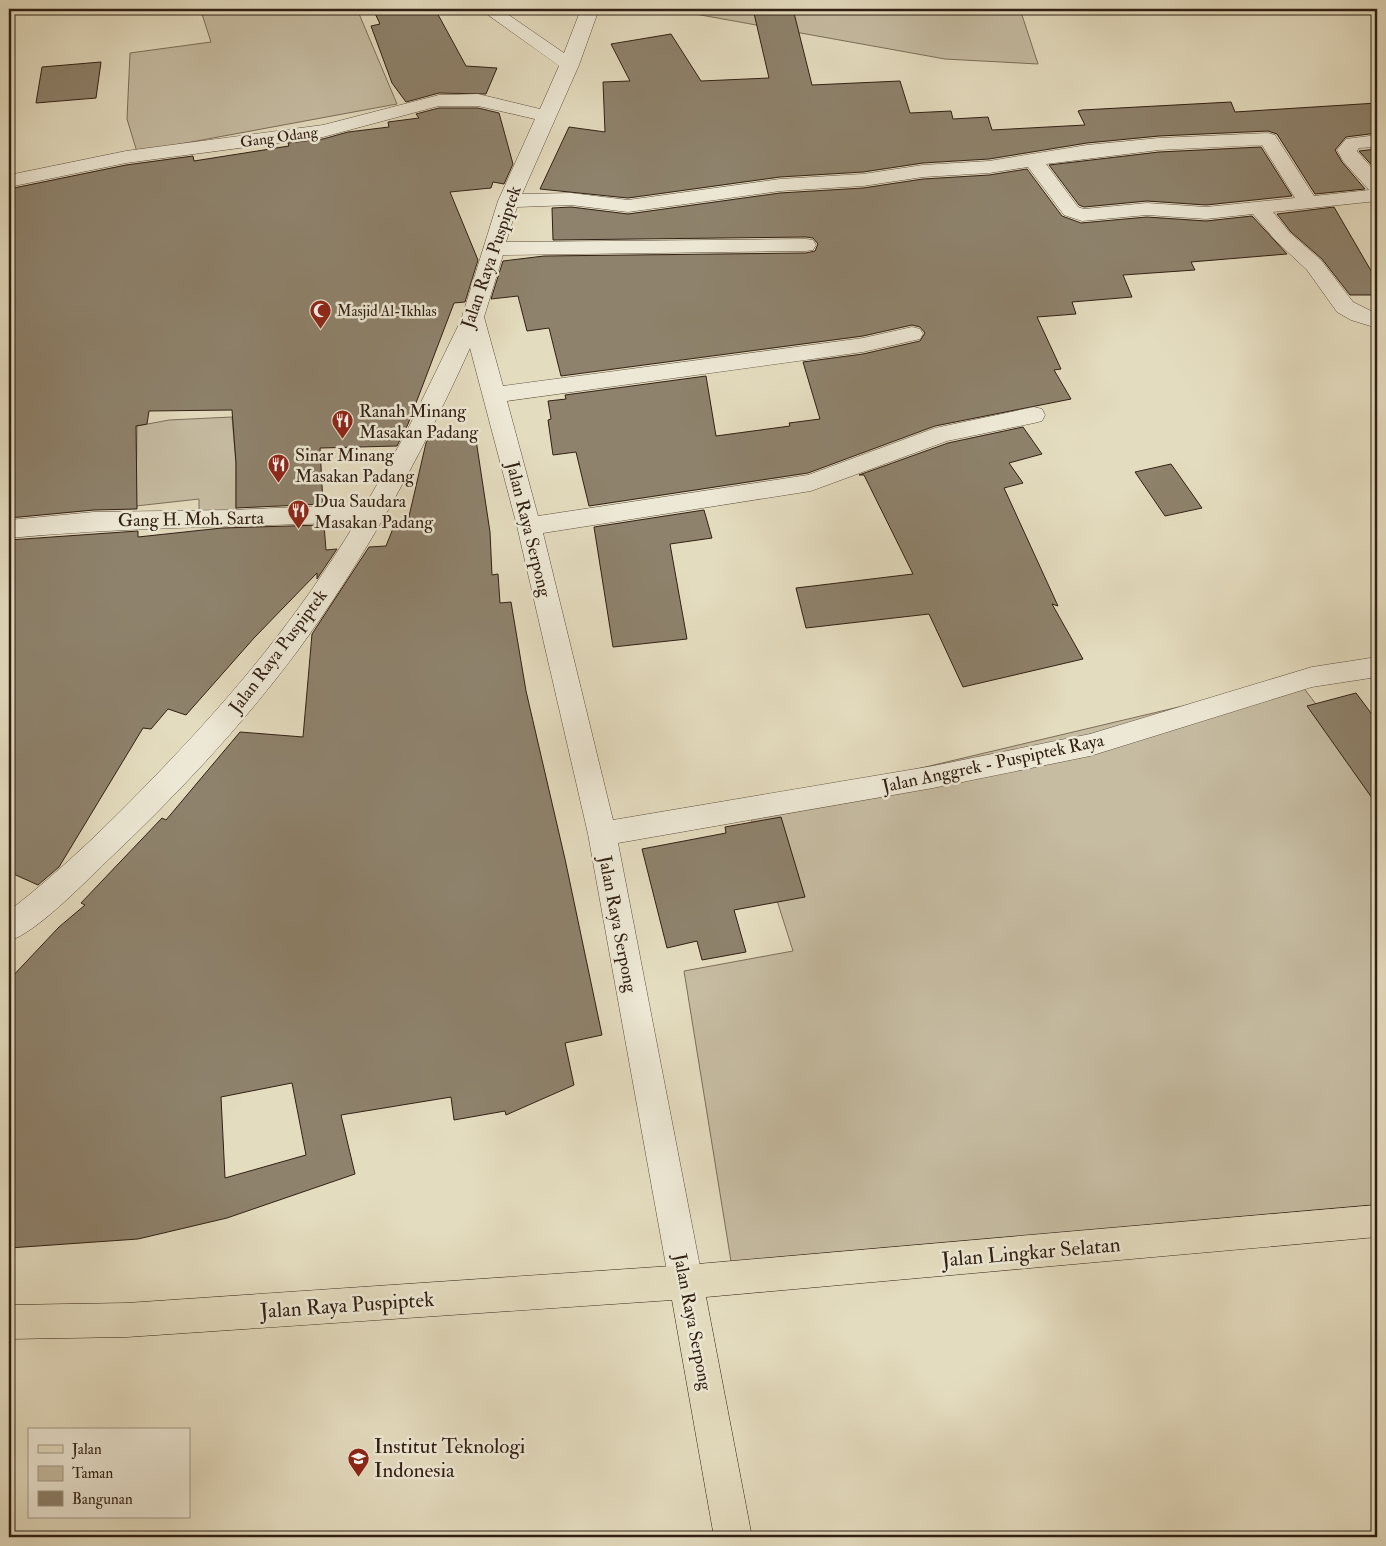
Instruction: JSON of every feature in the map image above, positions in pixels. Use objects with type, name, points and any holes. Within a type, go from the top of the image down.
[{"type":"main road","name":"Jalan Lingkar Selatan","points":[[686,1282],[1377,1221]]},
{"type":"main road","name":"Jalan Raya Puspiptek","points":[[9,1322],[128,1320],[686,1282]]},
{"type":"main road","name":"Jalan Raya Serpong","points":[[686,1282],[733,1537]]},
{"type":"street","points":[[489,9],[570,65]]},
{"type":"street","name":"Jalan Raya Puspiptek","points":[[9,928],[53,894],[151,800],[234,710],[310,614],[373,512],[422,424],[473,317],[508,202],[545,116],[570,65],[590,9]]},
{"type":"street","name":"Gang Odang","points":[[10,181],[51,171],[120,159],[326,131],[444,100],[474,100],[545,116]]},
{"type":"street","points":[[508,202],[571,199],[628,206],[780,185],[863,180],[923,171],[989,167],[1032,159],[1159,144],[1268,139],[1308,202]]},
{"type":"street","points":[[1377,141],[1353,143],[1347,150],[1350,157],[1377,186]]},
{"type":"street","points":[[1032,159],[1071,211],[1082,215],[1147,209],[1206,213],[1377,195]]},
{"type":"street","points":[[1258,207],[1282,237],[1314,265],[1345,307],[1377,321]]},
{"type":"street","points":[[493,249],[656,246],[706,249],[806,245]]},
{"type":"street","name":"Jalan Raya Serpong","points":[[473,317],[530,526],[602,834],[686,1282]]},
{"type":"street","points":[[494,395],[863,344],[912,334]]},
{"type":"street","points":[[530,526],[811,483],[942,434],[1034,415]]},
{"type":"street","name":"Gang H. Moh. Sarta","points":[[9,529],[94,521],[231,519],[373,512]]},
{"type":"street","name":"Jalan Anggrek - Puspiptek Raya","points":[[602,834],[933,777],[1090,745],[1312,677],[1377,667]]},
{"type":"green space","points":[[34,9],[357,9],[397,104],[137,152],[127,119],[130,53],[211,42],[201,11]]},
{"type":"green space","points":[[684,9],[1020,9],[1038,64],[945,59],[684,12]]},
{"type":"green space","points":[[232,417],[236,463],[236,515],[199,511],[199,499],[136,506],[137,426],[169,420]]},
{"type":"green space","points":[[1297,679],[1377,785],[1377,1206],[735,1286],[684,971],[793,951],[748,809]]},
{"type":"building","points":[[373,9],[435,9],[466,66],[497,68],[486,94],[439,93],[406,102],[392,83],[371,26],[380,24]]},
{"type":"building","points":[[753,9],[793,9],[812,85],[900,81],[910,113],[951,111],[953,119],[988,117],[992,130],[1085,125],[1078,111],[1082,110],[1231,102],[1235,112],[1377,103],[1377,133],[1346,137],[1335,150],[1342,162],[1365,189],[1315,194],[1277,134],[1268,131],[1159,136],[1087,143],[989,159],[923,163],[863,172],[780,177],[628,198],[540,189],[569,127],[605,132],[603,82],[630,81],[611,44],[671,34],[701,81],[769,78]]},
{"type":"building","points":[[101,62],[96,98],[36,103],[42,67]]},
{"type":"building","points":[[439,108],[478,108],[499,113],[513,164],[504,184],[493,182],[491,188],[450,192],[478,260],[465,302],[454,303],[408,424],[397,446],[320,448],[323,504],[236,508],[236,463],[232,410],[149,411],[147,424],[136,426],[137,509],[94,510],[9,518],[9,189],[126,165],[193,156],[194,161],[289,146],[288,143],[323,139],[348,132],[389,127],[388,122],[419,118],[416,114]]},
{"type":"building","points":[[1261,147],[1292,196],[1206,205],[1147,201],[1084,207],[1079,205],[1049,165],[1159,152]]},
{"type":"building","points":[[1377,149],[1377,171],[1359,151]]},
{"type":"building","points":[[1027,169],[1062,216],[1081,223],[1147,217],[1206,221],[1252,216],[1287,254],[1191,262],[1195,270],[1123,275],[1132,297],[1072,302],[1076,314],[1037,317],[1061,369],[1054,370],[1071,399],[935,426],[808,473],[589,506],[576,452],[553,455],[548,420],[551,419],[548,401],[566,399],[565,395],[706,376],[716,436],[790,426],[789,423],[820,419],[803,362],[863,354],[920,341],[925,333],[920,327],[912,325],[863,336],[561,376],[549,328],[527,331],[518,296],[491,299],[503,261],[544,256],[806,253],[815,251],[818,244],[813,238],[806,237],[553,240],[552,208],[571,207],[628,214],[780,193],[863,188],[923,179],[989,175]]},
{"type":"building","points":[[1334,207],[1377,281],[1377,295],[1350,295],[1322,259],[1291,232],[1277,214]]},
{"type":"building","points":[[1023,427],[1042,454],[1009,463],[1023,483],[1004,488],[1058,606],[1052,604],[1083,659],[963,687],[929,614],[806,628],[796,588],[913,574],[864,475],[859,475],[948,443]]},
{"type":"building","points":[[475,433],[490,532],[492,575],[498,574],[500,603],[511,602],[526,691],[565,859],[602,1035],[565,1043],[574,1085],[506,1115],[505,1111],[454,1120],[451,1097],[341,1115],[355,1174],[227,1218],[138,1239],[9,1248],[9,980],[59,927],[85,905],[81,903],[162,818],[166,820],[240,732],[303,737],[312,634],[369,547],[386,546],[394,526],[407,525],[426,443],[430,436]],"holes":[[[292,1083],[306,1155],[225,1178],[221,1097]]]},
{"type":"building","points":[[1171,464],[1202,508],[1165,516],[1135,472]]},
{"type":"building","points":[[704,510],[712,538],[670,544],[687,639],[613,647],[594,527]]},
{"type":"building","points":[[324,525],[326,550],[337,549],[317,579],[317,573],[254,638],[186,715],[168,709],[151,729],[143,728],[59,867],[38,885],[9,872],[9,540],[138,531],[138,537],[222,528]]},
{"type":"building","points":[[1356,693],[1377,721],[1377,805],[1307,706]]},
{"type":"building","points":[[781,817],[805,897],[734,910],[746,952],[702,960],[697,941],[667,948],[642,849],[726,833],[725,827]]},
{"type":"place","name":"Masjid Al-Ikhlas","points":[[321,330]]},
{"type":"place","name":"Ranah Minang Masakan Padang","points":[[343,440]]},
{"type":"place","name":"Sinar Minang Masakan Padang","points":[[279,484]]},
{"type":"place","name":"Dua Saudara Masakan Padang","points":[[298,530]]},
{"type":"place","name":"Institut Teknologi Indonesia","points":[[358,1477]]}]
